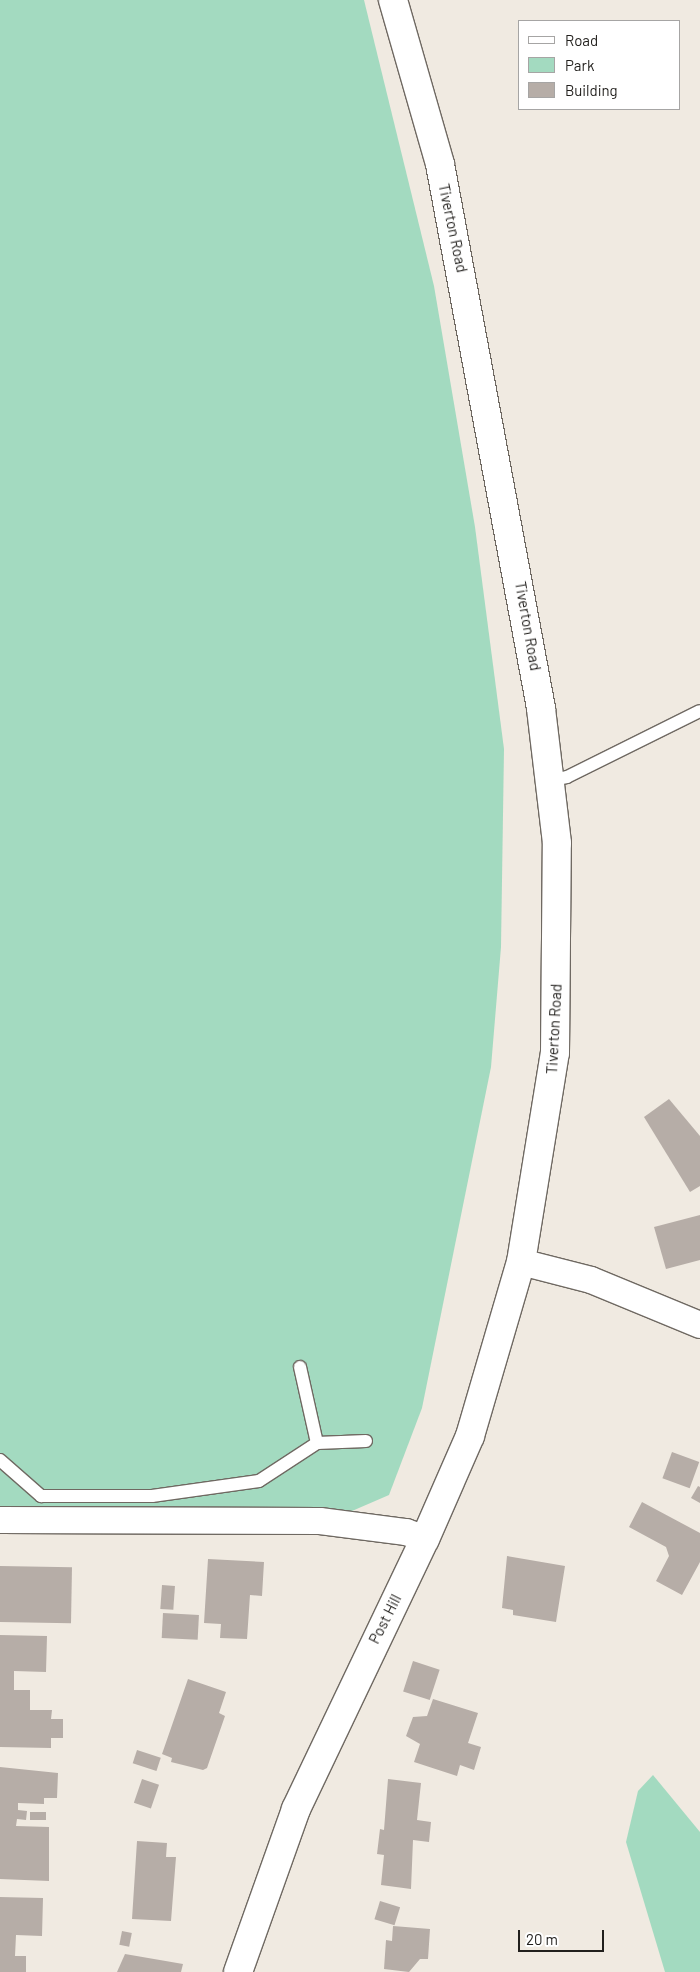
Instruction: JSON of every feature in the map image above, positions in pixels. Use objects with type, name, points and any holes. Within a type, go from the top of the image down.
[{"type":"street","name":"Tiverton Road","points":[[393,0],[440,164],[457,247],[530,634],[552,780],[559,916],[554,1053],[522,1262]]},
{"type":"street","points":[[522,1262],[591,1280],[700,1325]]},
{"type":"street","name":"Post Hill","points":[[238,1972],[296,1809],[425,1539],[470,1436],[522,1262]]},
{"type":"street","points":[[0,1520],[320,1521],[406,1532],[425,1539]]},
{"type":"lane","points":[[552,780],[567,777],[700,711]]},
{"type":"lane","points":[[300,1367],[317,1442]]},
{"type":"lane","points":[[0,1460],[41,1496],[152,1496],[259,1480],[317,1442],[366,1441]]},
{"type":"green space","points":[[0,0],[364,0],[434,286],[475,527],[504,749],[501,947],[491,1067],[422,1408],[389,1495],[352,1511],[0,1506]]},
{"type":"green space","points":[[653,1775],[700,1832],[700,1972],[665,1972],[626,1842],[638,1791]]},
{"type":"building","points":[[669,1099],[700,1136],[700,1186],[690,1192],[644,1117]]},
{"type":"building","points":[[700,1215],[700,1260],[666,1269],[654,1227]]},
{"type":"building","points":[[672,1452],[699,1462],[690,1488],[662,1478]]},
{"type":"building","points":[[698,1486],[700,1487],[700,1503],[691,1498]]},
{"type":"building","points":[[642,1502],[700,1533],[700,1562],[682,1595],[656,1581],[669,1556],[666,1547],[629,1527]]},
{"type":"building","points":[[507,1556],[565,1566],[556,1622],[513,1615],[513,1610],[502,1608]]},
{"type":"building","points":[[208,1559],[264,1562],[262,1596],[250,1595],[247,1639],[220,1638],[221,1624],[204,1623]]},
{"type":"building","points":[[0,1566],[72,1567],[71,1623],[0,1622]]},
{"type":"building","points":[[162,1585],[175,1586],[173,1610],[160,1609]]},
{"type":"building","points":[[163,1613],[199,1615],[198,1640],[162,1638]]},
{"type":"building","points":[[0,1635],[47,1636],[46,1672],[14,1671],[14,1690],[30,1690],[30,1710],[52,1710],[51,1719],[63,1719],[63,1738],[51,1738],[51,1748],[0,1747]]},
{"type":"building","points":[[413,1661],[440,1670],[430,1700],[403,1691]]},
{"type":"building","points":[[188,1679],[226,1692],[219,1713],[225,1716],[207,1768],[203,1770],[171,1762],[172,1758],[162,1754]]},
{"type":"building","points":[[433,1699],[478,1713],[468,1743],[481,1747],[474,1770],[460,1765],[457,1776],[414,1762],[420,1744],[406,1736],[413,1717],[427,1716]]},
{"type":"building","points":[[137,1750],[161,1758],[156,1771],[133,1763]]},
{"type":"building","points":[[0,1767],[58,1773],[57,1798],[44,1798],[44,1804],[18,1803],[18,1810],[27,1811],[26,1820],[17,1819],[16,1826],[49,1827],[49,1881],[0,1879]]},
{"type":"building","points":[[142,1779],[159,1785],[151,1808],[134,1803]]},
{"type":"building","points":[[388,1779],[421,1783],[417,1820],[431,1822],[429,1842],[413,1840],[411,1889],[381,1885],[384,1855],[377,1854],[380,1829],[384,1830]]},
{"type":"building","points":[[30,1812],[46,1812],[46,1820],[30,1820]]},
{"type":"building","points":[[137,1841],[167,1843],[166,1857],[176,1857],[171,1921],[132,1919]]},
{"type":"building","points":[[0,1897],[43,1898],[42,1936],[16,1935],[15,1956],[26,1956],[26,1972],[0,1972]]},
{"type":"building","points":[[380,1901],[400,1907],[395,1925],[374,1919]]},
{"type":"building","points":[[393,1926],[430,1929],[428,1959],[420,1959],[409,1972],[384,1969],[386,1940],[392,1941]]},
{"type":"building","points":[[122,1931],[132,1933],[129,1947],[119,1945]]},
{"type":"building","points":[[125,1954],[183,1964],[181,1972],[117,1972]]}]
